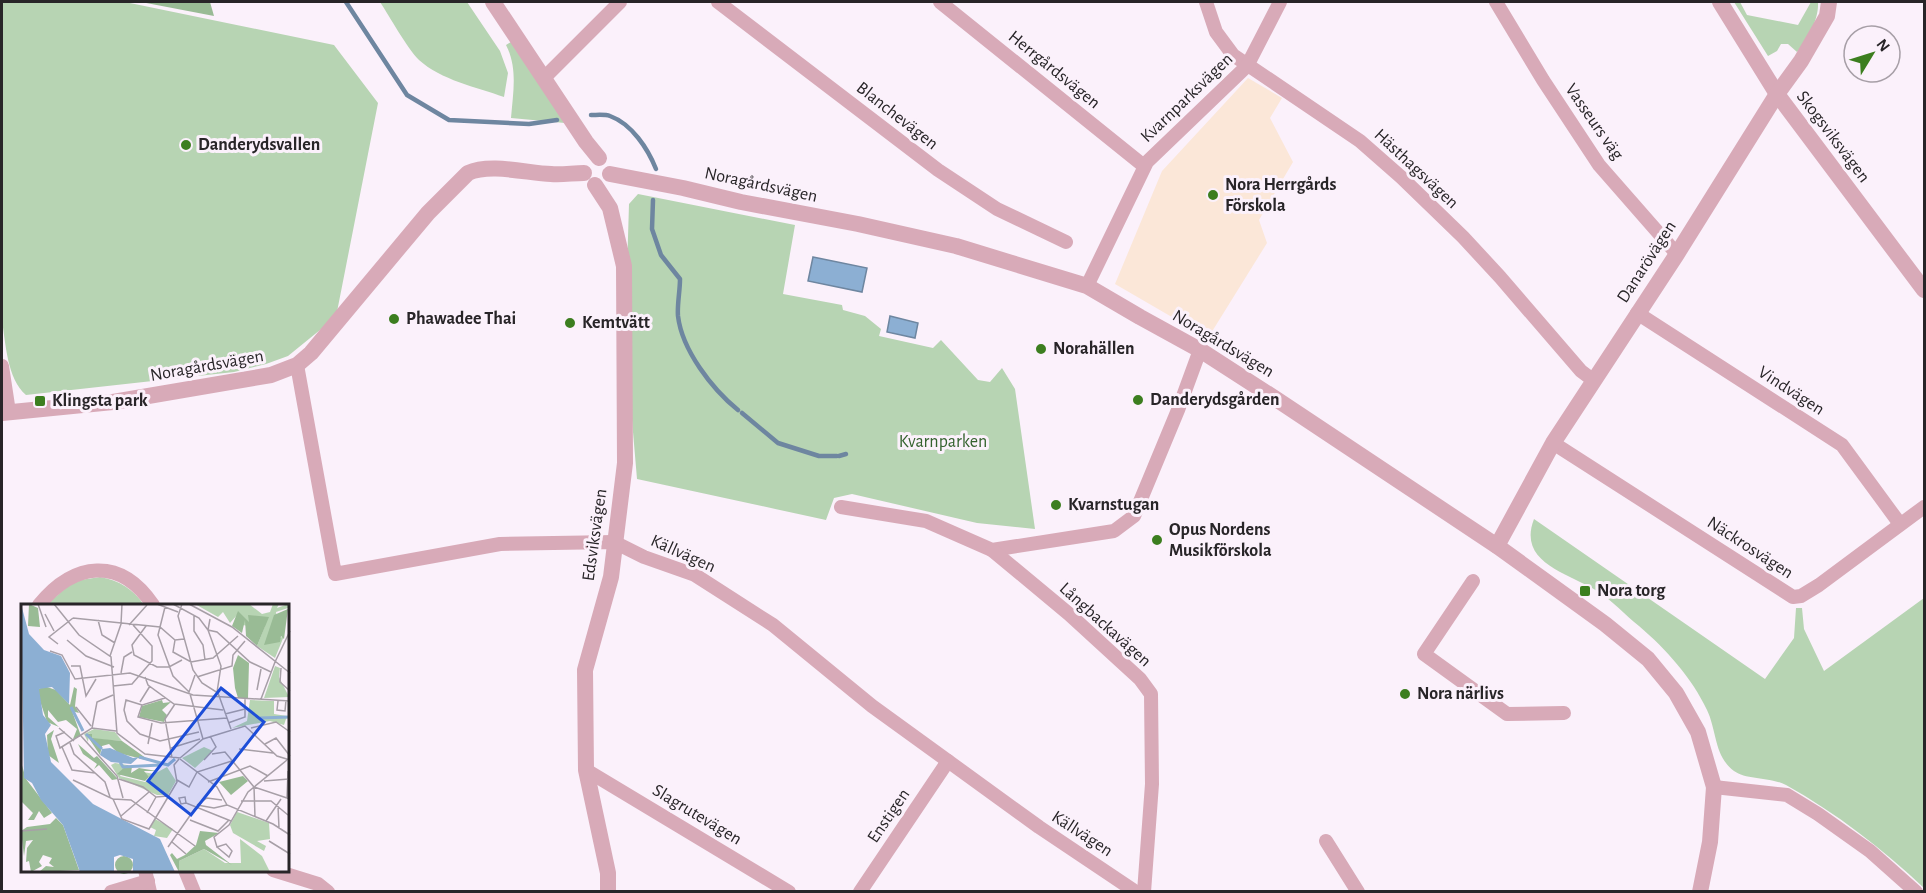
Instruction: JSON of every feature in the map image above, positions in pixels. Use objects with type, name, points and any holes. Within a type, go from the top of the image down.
[{"type":"street","points":[[493,2],[586,142],[610,167],[610,174],[604,183],[590,179],[588,162],[599,158]]},
{"type":"street","points":[[544,78],[620,2]]},
{"type":"street","name":"Blanchevägen","points":[[718,2],[938,170],[996,209],[1066,242]]},
{"type":"street","name":"Herrgårdsvägen","points":[[940,2],[1144,166]]},
{"type":"street","name":"Hästhagsvägen","points":[[1206,2],[1216,32],[1233,55],[1360,141],[1393,170],[1463,237],[1581,371],[1593,380]]},
{"type":"street","name":"Kvarnparksvägen","points":[[1087,286],[1144,166],[1247,66],[1280,2]]},
{"type":"street","name":"Vasseurs väg","points":[[1496,2],[1543,80],[1599,165],[1677,254]]},
{"type":"street","name":"Skogsviksvägen","points":[[1720,2],[1777,94],[1924,290]]},
{"type":"street","name":"Danarövägen","points":[[1497,546],[1553,443],[1677,254],[1777,94],[1801,61],[1827,16],[1829,2]]},
{"type":"street","name":"Noragårdsvägen","points":[[5,412],[113,402],[271,375],[297,365],[311,353],[429,213],[468,173],[492,169],[590,179]]},
{"type":"street","name":"Noragårdsvägen","points":[[610,174],[956,246],[1087,286],[1200,350],[1497,546],[1605,624],[1648,660],[1676,693],[1698,732],[1714,787],[1710,842],[1700,891]]},
{"type":"street","name":"Edsviksvägen","points":[[590,179],[610,208],[624,266],[625,463],[611,577],[585,670],[586,770],[608,873],[608,891]]},
{"type":"street","name":"Vindvägen","points":[[1637,313],[1842,446],[1900,524]]},
{"type":"street","points":[[992,550],[1114,531],[1134,516],[1200,350]]},
{"type":"street","name":"Källvägen","points":[[297,365],[335,574],[500,544],[614,542],[644,557],[695,575],[773,626],[873,706],[1039,827],[1136,891]]},
{"type":"street","points":[[2,366],[5,412]]},
{"type":"street","name":"Näckrosvägen","points":[[1553,443],[1793,597],[1801,596],[1819,585],[1924,507]]},
{"type":"street","name":"Långbackavägen","points":[[841,507],[926,521],[992,550],[1069,614],[1140,680],[1150,694],[1152,784],[1144,891]]},
{"type":"street","points":[[40,604],[59,583],[72,576],[90,571],[112,571],[125,576],[144,591],[152,604]]},
{"type":"street","points":[[1473,581],[1424,654],[1507,714],[1564,713]]},
{"type":"street","name":"Enstigen","points":[[860,891],[948,760]]},
{"type":"street","name":"Slagrutevägen","points":[[586,770],[789,891]]},
{"type":"street","points":[[1714,787],[1787,795],[1869,851],[1916,891]]},
{"type":"street","points":[[1326,841],[1358,891]]},
{"type":"street","points":[[186,872],[194,891]]},
{"type":"street","points":[[279,872],[318,884],[328,891]]},
{"type":"street","points":[[111,891],[148,881]]},
{"type":"shaded area","name":"Nora Herrgårds Förskola","points":[[1248,78],[1282,98],[1270,118],[1293,162],[1259,220],[1267,243],[1208,338],[1115,284],[1162,171]]},
{"type":"green space","name":"Danderydsvallen","points":[[2,2],[125,2],[334,45],[378,103],[336,317],[288,356],[266,364],[234,372],[26,395],[11,370],[2,321]]},
{"type":"green space","points":[[141,2],[210,2],[214,16]]},
{"type":"green space","points":[[380,2],[467,2],[500,51],[508,73],[504,97],[459,82],[428,67],[409,48]]},
{"type":"green space","points":[[1734,2],[1740,2],[1747,15],[1798,25],[1811,2],[1818,2],[1818,8],[1812,28],[1797,52],[1788,44],[1781,44],[1777,51],[1768,56]]},
{"type":"green space","points":[[511,42],[565,123],[511,118],[513,72],[506,45]]},
{"type":"green space","name":"Kvarnparken","points":[[638,194],[795,225],[783,294],[842,305],[843,310],[865,316],[881,329],[879,336],[933,348],[941,340],[978,380],[990,382],[1002,368],[1015,389],[1035,529],[977,523],[852,494],[834,498],[826,520],[637,479],[625,338],[629,204]]},
{"type":"green space","points":[[1534,519],[1765,679],[1794,638],[1796,608],[1802,608],[1804,629],[1824,671],[1924,598],[1924,888],[1892,859],[1823,807],[1780,782],[1734,771],[1719,751],[1707,710],[1686,675],[1659,644],[1608,599],[1548,565],[1539,556],[1533,546],[1531,534]]},
{"type":"green space","points":[[100,577],[113,580],[125,586],[143,604],[47,604],[74,581]]},
{"type":"water","points":[[813,257],[867,268],[862,292],[808,281]]},
{"type":"water","points":[[890,316],[918,323],[915,338],[887,332]]},
{"type":"waterway","points":[[346,2],[407,95],[449,120],[529,124],[557,120]]},
{"type":"waterway","points":[[591,115],[608,115],[625,125],[649,153],[656,169]]},
{"type":"waterway","points":[[653,200],[652,229],[661,255],[680,279],[678,316],[685,342],[709,380],[738,410]]},
{"type":"waterway","points":[[742,413],[778,443],[819,456],[837,456]]},
{"type":"waterway","points":[[839,456],[846,454]]},
{"type":"place","name":"Danderydsvallen","points":[[186,145]]},
{"type":"place","name":"Nora Herrgårds Förskola","points":[[1213,195]]},
{"type":"place","name":"Phawadee Thai","points":[[394,319]]},
{"type":"place","name":"Kemtvätt","points":[[570,323]]},
{"type":"place","name":"Norahällen","points":[[1041,349]]},
{"type":"place","name":"Danderydsgården","points":[[1138,400]]},
{"type":"place","name":"Klingsta park","points":[[40,401]]},
{"type":"place","name":"Kvarnstugan","points":[[1056,505]]},
{"type":"place","name":"Opus Nordens Musikförskola","points":[[1157,540]]},
{"type":"place","name":"Nora torg","points":[[1585,591]]},
{"type":"place","name":"Nora närlivs","points":[[1405,694]]}]
